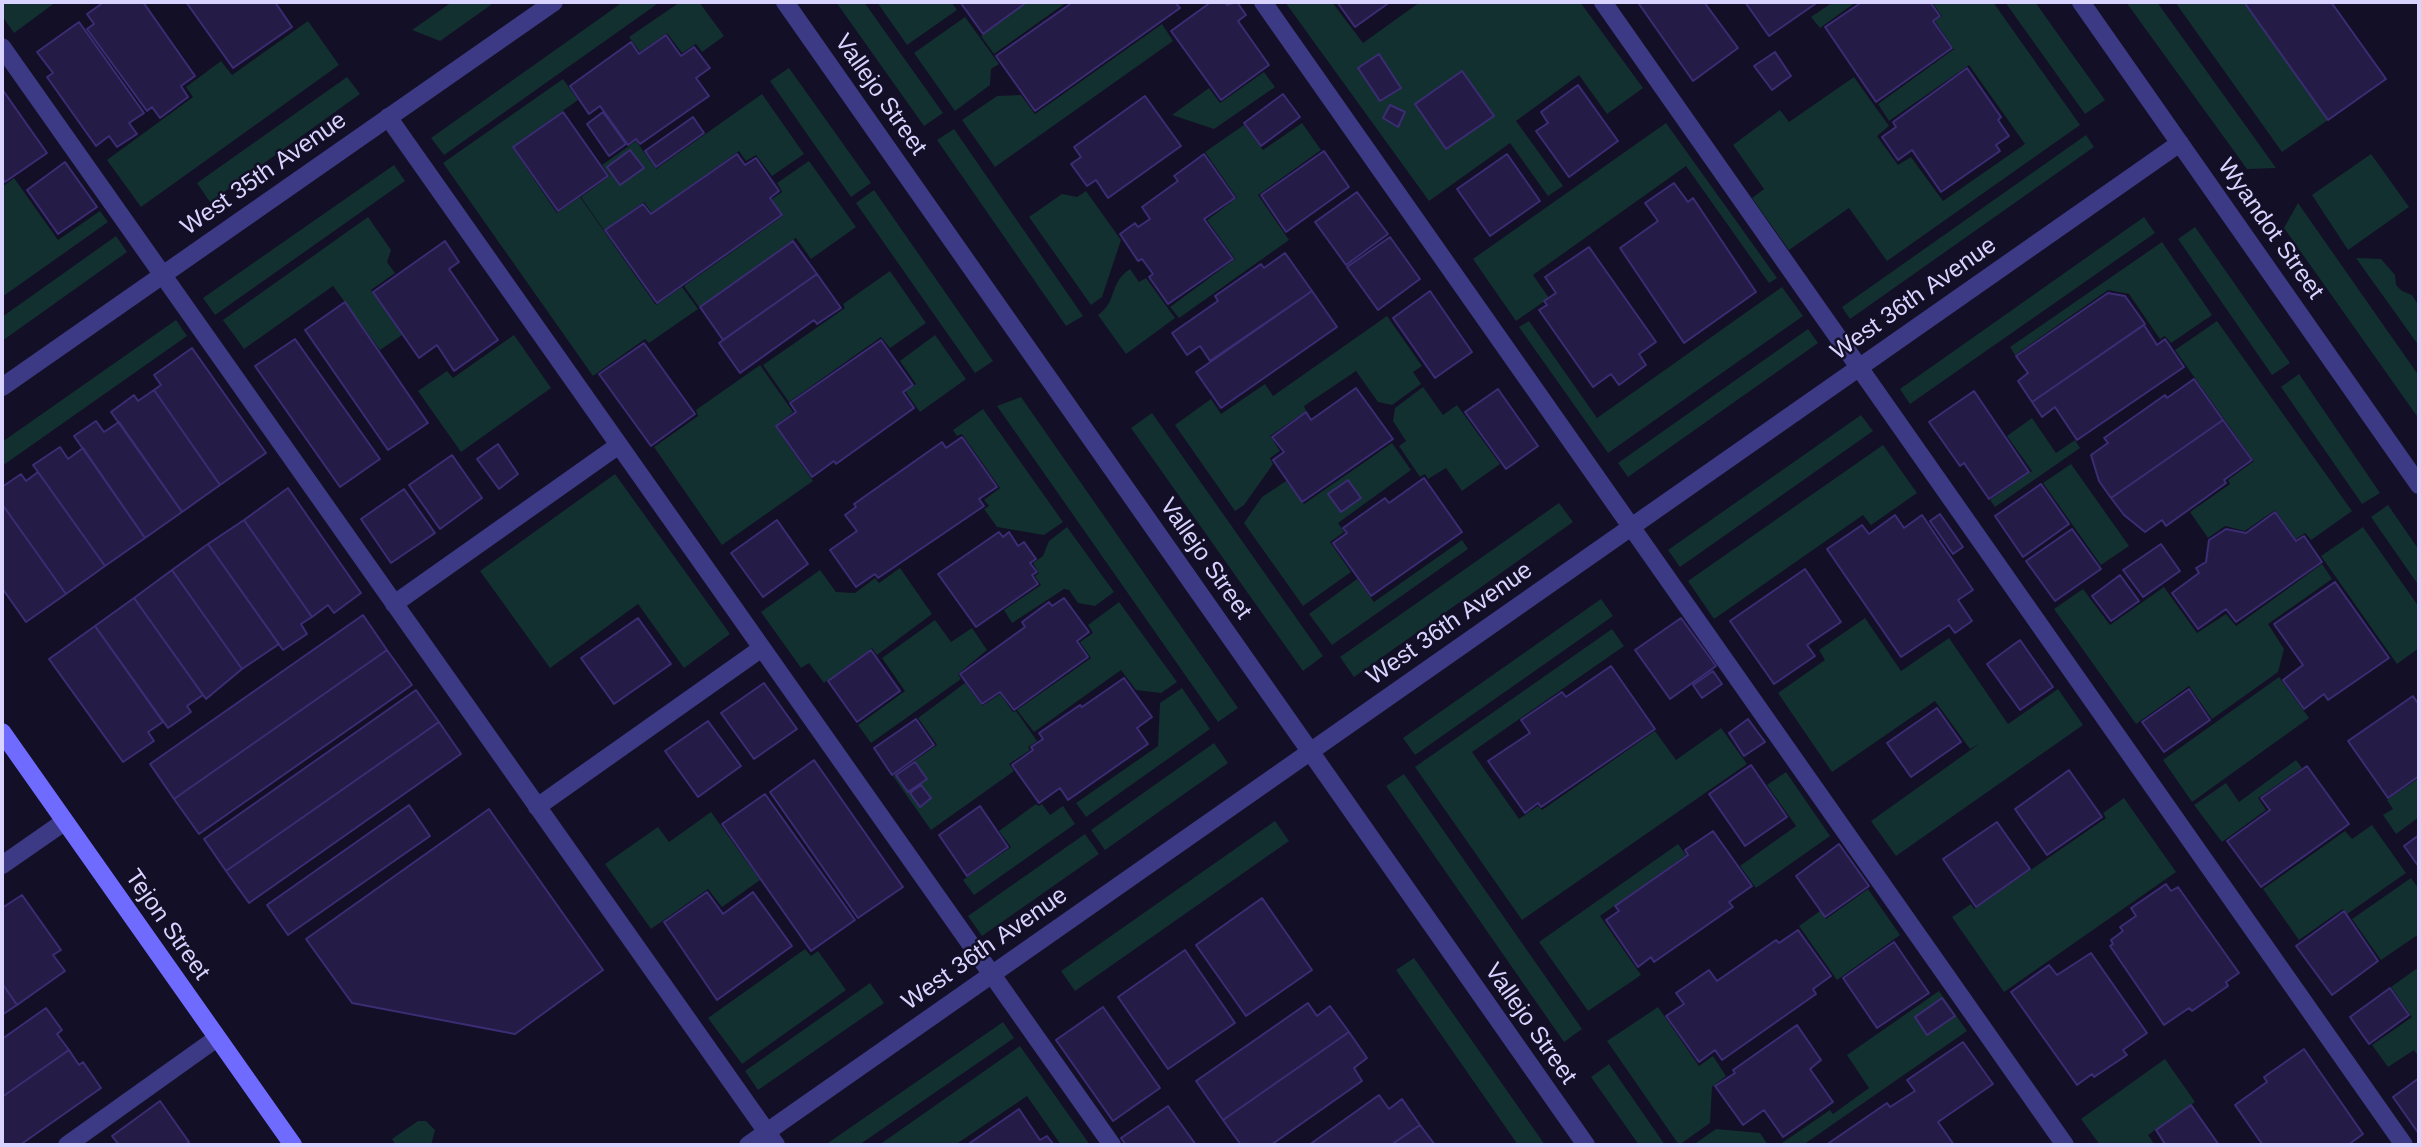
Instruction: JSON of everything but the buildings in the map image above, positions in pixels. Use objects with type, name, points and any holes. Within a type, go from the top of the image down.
[{"type":"street","name":"West 35th Avenue","points":[[2,387],[554,2]]},
{"type":"street","name":"Vallejo Street","points":[[785,2],[1586,1145]]},
{"type":"street","points":[[1263,2],[2065,1145]]},
{"type":"street","points":[[1603,2],[2404,1145]]},
{"type":"street","name":"Wyandot Street","points":[[2081,2],[2419,485]]},
{"type":"street","points":[[2,47],[771,1139]]},
{"type":"street","points":[[388,117],[1112,1145]]},
{"type":"street","name":"West 36th Avenue","points":[[748,1145],[771,1139],[992,974],[2180,143]]},
{"type":"street","points":[[394,604],[619,445]]},
{"type":"street","points":[[537,807],[762,648]]},
{"type":"street","name":"Tejon Street","points":[[2,732],[293,1145]]},
{"type":"street","points":[[2,865],[64,821]]},
{"type":"street","points":[[67,1145],[217,1038]]},
{"type":"green space","points":[[2,2],[56,2],[14,33],[2,16]]},
{"type":"green space","points":[[452,2],[495,2],[440,41],[412,30]]},
{"type":"green space","points":[[623,2],[660,2],[444,155],[431,138]]},
{"type":"green space","points":[[680,2],[699,2],[724,36],[702,52],[696,44],[682,53],[667,33],[640,52],[629,37]]},
{"type":"green space","points":[[836,2],[864,2],[943,113],[924,126]]},
{"type":"green space","points":[[877,2],[951,2],[957,10],[907,45]]},
{"type":"green space","points":[[1028,2],[1067,2],[994,54],[981,36]]},
{"type":"green space","points":[[1285,2],[1332,2],[1363,43],[1420,2],[1580,2],[1643,88],[1607,114],[1579,75],[1516,121],[1563,186],[1548,196],[1510,143],[1429,201]]},
{"type":"green space","points":[[1833,2],[1856,2],[1820,28],[1811,17]]},
{"type":"green space","points":[[1932,2],[1993,2],[2080,125],[1887,261],[1849,208],[1789,250],[1752,198],[1764,189],[1733,145],[1780,110],[1789,122],[1854,77],[1889,126],[1877,136],[1898,165],[1911,157],[1943,201],[2025,144],[1969,65],[1889,121],[1878,104],[1954,49],[1935,21],[1942,16]]},
{"type":"green space","points":[[2005,2],[2035,2],[2105,100],[2085,114]]},
{"type":"green space","points":[[2126,2],[2157,2],[2276,168],[2247,169]]},
{"type":"green space","points":[[2175,2],[2244,2],[2328,120],[2282,152]]},
{"type":"green space","points":[[965,17],[999,64],[991,69],[990,85],[955,111],[914,53]]},
{"type":"green space","points":[[308,21],[339,65],[141,207],[107,160],[193,97],[186,87],[221,61],[232,75]]},
{"type":"green space","points":[[1162,24],[1173,41],[995,167],[962,120],[997,96],[1021,95],[1035,114]]},
{"type":"green space","points":[[789,68],[871,183],[851,197],[770,81]]},
{"type":"green space","points":[[1264,72],[1275,87],[1214,129],[1172,115],[1209,88],[1220,103]]},
{"type":"green space","points":[[347,77],[360,94],[210,202],[197,183]]},
{"type":"green space","points":[[563,79],[578,100],[512,147],[557,213],[580,197],[656,305],[682,287],[698,309],[649,343],[645,339],[593,376],[443,163]]},
{"type":"green space","points":[[762,94],[804,154],[772,176],[756,155],[746,161],[739,151],[652,213],[644,202],[604,230],[581,197],[610,176],[602,165],[636,141],[656,169]]},
{"type":"green space","points":[[1302,123],[1321,150],[1258,195],[1289,240],[1179,318],[1170,307],[1235,259],[1207,220],[1237,198],[1205,152],[1244,125],[1263,150]]},
{"type":"green space","points":[[1666,123],[1777,278],[1769,283],[1686,166],[1533,275],[1549,298],[1516,321],[1473,259]]},
{"type":"green space","points":[[954,129],[1083,316],[1066,326],[937,140]]},
{"type":"green space","points":[[2086,135],[2094,147],[1850,319],[1842,307]]},
{"type":"green space","points":[[2371,154],[2409,207],[2348,250],[2312,195]]},
{"type":"green space","points":[[809,161],[856,227],[811,259],[796,238],[699,307],[684,286],[783,216],[772,199],[782,192],[777,183]]},
{"type":"green space","points":[[394,165],[405,181],[215,315],[203,298]]},
{"type":"green space","points":[[14,178],[58,240],[100,211],[108,222],[2,297],[2,187]]},
{"type":"green space","points":[[874,190],[993,361],[975,373],[856,203]]},
{"type":"green space","points":[[1086,191],[1121,240],[1102,297],[1091,305],[1029,217],[1062,194],[1077,197]]},
{"type":"green space","points":[[2298,203],[2419,376],[2419,419],[2284,228]]},
{"type":"green space","points":[[368,217],[391,250],[387,262],[395,273],[371,290],[402,335],[380,350],[333,286],[244,349],[223,320]]},
{"type":"green space","points":[[2144,217],[2155,233],[1910,404],[1900,389]]},
{"type":"green space","points":[[2195,227],[2290,363],[2272,375],[2178,239]]},
{"type":"green space","points":[[116,236],[127,252],[2,341],[2,317]]},
{"type":"green space","points":[[2162,242],[2212,315],[2171,343],[2165,336],[2160,339],[2129,294],[2108,290],[2015,355],[2010,347]]},
{"type":"green space","points":[[2356,258],[2381,259],[2395,275],[2396,285],[2412,295],[2417,303],[2419,346]]},
{"type":"green space","points":[[1130,269],[1139,282],[1146,278],[1175,318],[1126,354],[1098,315],[1108,304],[1123,275]]},
{"type":"green space","points":[[890,271],[926,323],[890,348],[881,337],[789,402],[763,365],[845,308],[843,304]]},
{"type":"green space","points":[[1782,287],[1803,316],[1608,453],[1519,327],[1529,321],[1597,418]]},
{"type":"green space","points":[[1387,316],[1422,366],[1413,372],[1421,384],[1392,405],[1378,402],[1356,371],[1304,406],[1306,411],[1270,436],[1280,451],[1270,458],[1273,464],[1244,505],[1235,511],[1175,425],[1211,399],[1221,414],[1265,384],[1273,396]]},
{"type":"green space","points":[[176,320],[187,336],[2,466],[2,442]]},
{"type":"green space","points":[[2217,321],[2352,511],[2311,540],[2305,533],[2296,539],[2275,510],[2245,531],[2225,526],[2208,538],[2190,512],[2230,484],[2228,480],[2254,461],[2175,350]]},
{"type":"green space","points":[[1808,329],[1818,343],[1628,477],[1618,463]]},
{"type":"green space","points":[[514,335],[551,388],[461,452],[418,391],[447,371],[453,378]]},
{"type":"green space","points":[[935,335],[966,379],[920,412],[905,391],[916,384],[900,361]]},
{"type":"green space","points":[[760,365],[793,412],[775,426],[813,481],[722,545],[654,447],[698,416],[696,410]]},
{"type":"green space","points":[[2299,374],[2380,493],[2362,504],[2281,387]]},
{"type":"green space","points":[[1423,387],[1443,415],[1457,405],[1500,464],[1462,491],[1446,468],[1428,479],[1425,474],[1420,477],[1399,446],[1406,441],[1393,421],[1395,408]]},
{"type":"green space","points":[[1021,397],[1238,708],[1218,722],[997,406]]},
{"type":"green space","points":[[983,409],[1063,522],[1044,535],[997,527],[984,509],[989,506],[984,500],[1000,488],[962,434],[957,436],[953,430]]},
{"type":"green space","points":[[1152,413],[1323,656],[1303,671],[1131,428]]},
{"type":"green space","points":[[1861,415],[1873,431],[1680,567],[1668,550]]},
{"type":"green space","points":[[2032,418],[2056,453],[2075,440],[2080,448],[1995,507],[1990,500],[2032,471],[2007,436]]},
{"type":"green space","points":[[1392,443],[1411,470],[1338,523],[1344,532],[1330,542],[1351,572],[1303,606],[1244,523],[1262,497],[1286,481],[1304,504]]},
{"type":"green space","points":[[1883,445],[1917,493],[1871,525],[1863,515],[1714,619],[1688,581]]},
{"type":"green space","points":[[2071,464],[2129,546],[2101,565],[2043,483]]},
{"type":"green space","points":[[615,474],[730,634],[684,668],[638,604],[550,668],[480,571]]},
{"type":"green space","points":[[1559,503],[1573,522],[1354,677],[1340,657]]},
{"type":"green space","points":[[2388,505],[2419,550],[2419,586],[2371,517]]},
{"type":"green space","points":[[1067,527],[1114,592],[1095,606],[1078,603],[1069,590],[1064,589],[1012,623],[1004,610],[1041,585],[1035,576],[1039,573],[1033,563],[1043,556],[1049,541]]},
{"type":"green space","points":[[2363,527],[2419,607],[2419,648],[2397,664],[2321,556]]},
{"type":"green space","points":[[1462,540],[1468,549],[1332,645],[1309,614],[1357,579],[1374,602]]},
{"type":"green space","points":[[2322,564],[2332,579],[2268,624],[2284,649],[2278,672],[2212,719],[2189,686],[2136,724],[2054,609],[2083,589],[2110,625],[2164,587],[2197,633],[2226,614],[2236,626]]},
{"type":"green space","points":[[900,568],[932,614],[877,655],[872,648],[824,683],[809,663],[801,668],[761,612],[820,570],[836,592],[855,593],[875,578],[879,583]]},
{"type":"green space","points":[[1601,599],[1613,616],[1415,755],[1403,738]]},
{"type":"green space","points":[[1119,602],[1177,682],[1161,693],[1136,690],[1121,670],[1034,732],[1017,710],[1091,658],[1080,642],[1093,633],[1088,625]]},
{"type":"green space","points":[[1865,618],[1901,671],[1949,638],[2008,724],[2058,689],[2083,725],[1896,856],[1871,821],[1979,744],[1970,749],[1935,701],[1832,772],[1778,693],[1825,660],[1819,650]]},
{"type":"green space","points":[[935,620],[951,642],[972,628],[987,650],[958,674],[961,679],[871,743],[858,725],[905,691],[882,658]]},
{"type":"green space","points":[[1612,629],[1624,646],[1472,752],[1519,819],[1538,806],[1542,810],[1655,731],[1676,760],[1721,728],[1747,764],[1522,920],[1415,767]]},
{"type":"green space","points":[[2279,677],[2309,718],[2192,802],[2163,760]]},
{"type":"green space","points":[[965,683],[982,706],[1000,694],[1037,741],[1028,747],[1030,750],[1009,764],[1014,771],[931,830],[893,776],[937,745],[918,718]]},
{"type":"green space","points":[[1182,688],[1210,729],[1086,817],[1076,803],[1158,746],[1160,703]]},
{"type":"green space","points":[[1214,743],[1228,763],[1105,850],[1091,830]]},
{"type":"green space","points":[[2296,760],[2302,768],[2258,798],[2266,810],[2222,842],[2194,805],[2226,783],[2239,802]]},
{"type":"green space","points":[[1786,772],[1830,836],[1756,888],[1740,866],[1796,826],[1767,785]]},
{"type":"green space","points":[[1404,774],[1582,1029],[1564,1042],[1386,786]]},
{"type":"green space","points":[[2419,778],[2419,817],[2396,834],[2383,815],[2393,809],[2387,800]]},
{"type":"green space","points":[[2124,798],[2176,872],[2004,992],[1952,917],[1971,904],[1974,909],[2106,818],[2103,813]]},
{"type":"green space","points":[[1036,804],[1042,804],[1050,815],[1063,806],[1075,824],[974,895],[963,880],[1011,847],[999,831]]},
{"type":"green space","points":[[711,812],[760,880],[722,907],[708,889],[651,929],[605,864],[658,827],[669,842]]},
{"type":"green space","points":[[1275,821],[1289,841],[1075,991],[1061,971]]},
{"type":"green space","points":[[2372,825],[2406,873],[2347,914],[2343,909],[2299,940],[2263,889],[2345,831],[2352,839]]},
{"type":"green space","points":[[1085,834],[1099,854],[982,936],[968,916]]},
{"type":"green space","points":[[1678,844],[1686,855],[1600,916],[1641,975],[1588,1011],[1539,942]]},
{"type":"green space","points":[[2411,878],[2419,889],[2419,934],[2381,960],[2352,919]]},
{"type":"green space","points":[[1868,889],[1900,935],[1837,980],[1799,926],[1820,911],[1826,919]]},
{"type":"green space","points":[[805,949],[811,956],[818,951],[846,990],[742,1064],[708,1018]]},
{"type":"green space","points":[[1414,958],[1545,1145],[1518,1145],[1396,970]]},
{"type":"green space","points":[[2419,967],[2419,1057],[2414,1050],[2388,1067],[2372,1045],[2412,1017],[2391,987]]},
{"type":"green space","points":[[870,983],[884,1003],[758,1090],[745,1071]]},
{"type":"green space","points":[[1939,991],[1967,1031],[1803,1145],[1779,1145],[1830,1110],[1833,1114],[1869,1088],[1847,1055]]},
{"type":"green space","points":[[1658,1007],[1699,1066],[1713,1056],[1726,1076],[1712,1087],[1710,1123],[1679,1145],[1607,1041]]},
{"type":"green space","points":[[1003,1022],[1014,1038],[859,1145],[825,1145]]},
{"type":"green space","points":[[1020,1046],[1090,1145],[1061,1145],[1027,1096],[955,1145],[879,1145]]},
{"type":"green space","points":[[2165,1059],[2195,1102],[2148,1135],[2155,1145],[2100,1145],[2081,1119]]},
{"type":"green space","points":[[1609,1064],[1665,1145],[1639,1145],[1591,1077]]},
{"type":"green space","points":[[418,1121],[426,1121],[435,1130],[431,1145],[396,1145],[392,1139]]},
{"type":"green space","points":[[1716,1129],[1760,1133],[1768,1145],[1693,1145]]}]
